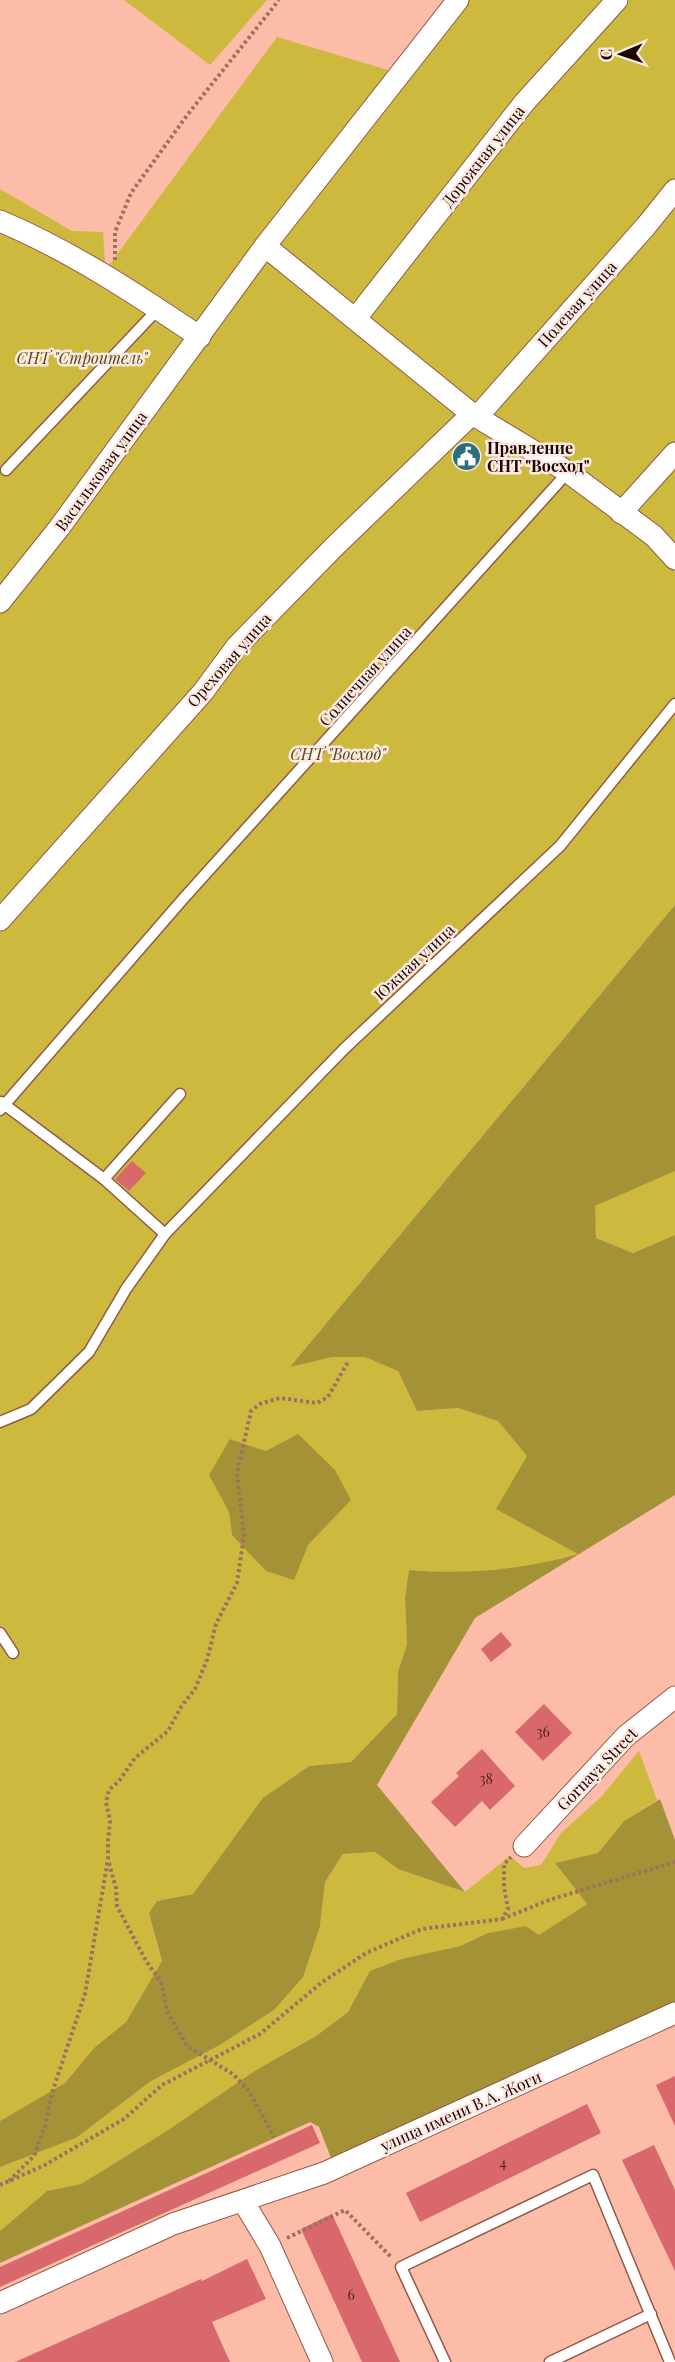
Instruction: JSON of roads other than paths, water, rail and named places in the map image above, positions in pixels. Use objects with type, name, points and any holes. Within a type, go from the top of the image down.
[{"type":"street","name":"Васильковая улица","points":[[0,602],[59,528],[265,246],[458,0]]},
{"type":"street","name":"Дорожная улица","points":[[356,318],[524,103],[617,0]]},
{"type":"street","name":"Полевая улица","points":[[475,415],[675,190]]},
{"type":"street","points":[[0,221],[41,238],[200,337]]},
{"type":"street","points":[[265,246],[475,415],[568,472],[654,536],[675,559]]},
{"type":"street","name":"Ореховая улица","points":[[0,920],[203,692],[237,646],[335,546],[475,415]]},
{"type":"street","points":[[621,513],[675,453]]},
{"type":"street","name":"Gornaya Street","points":[[524,1846],[626,1736],[675,1697]]},
{"type":"street","name":"улица имени В.А. Жоги","points":[[0,2303],[173,2224],[324,2173],[675,2013]]},
{"type":"street","points":[[243,2201],[270,2246],[322,2362]]},
{"type":"lane","points":[[6,470],[158,309]]},
{"type":"lane","name":"Солнечная улица","points":[[2,1105],[183,899],[568,472]]},
{"type":"lane","name":"Южная улица","points":[[0,1422],[31,1409],[89,1352],[126,1289],[165,1234],[344,1049],[560,846],[675,704]]},
{"type":"lane","points":[[104,1179],[180,1094]]},
{"type":"lane","points":[[2,1105],[104,1179],[165,1234]]},
{"type":"lane","points":[[0,1633],[13,1653]]},
{"type":"lane","points":[[445,2362],[400,2267],[593,2175],[670,2362]]},
{"type":"lane","points":[[550,2362],[651,2314]]},
{"type":"place","name":"Правление СНТ \"Восход\"","points":[[466,457]]},
{"type":"park label","name":"СНТ \"Строитель\"","points":[[82,358]]},
{"type":"park label","name":"СНТ \"Восход\"","points":[[338,754]]}]
